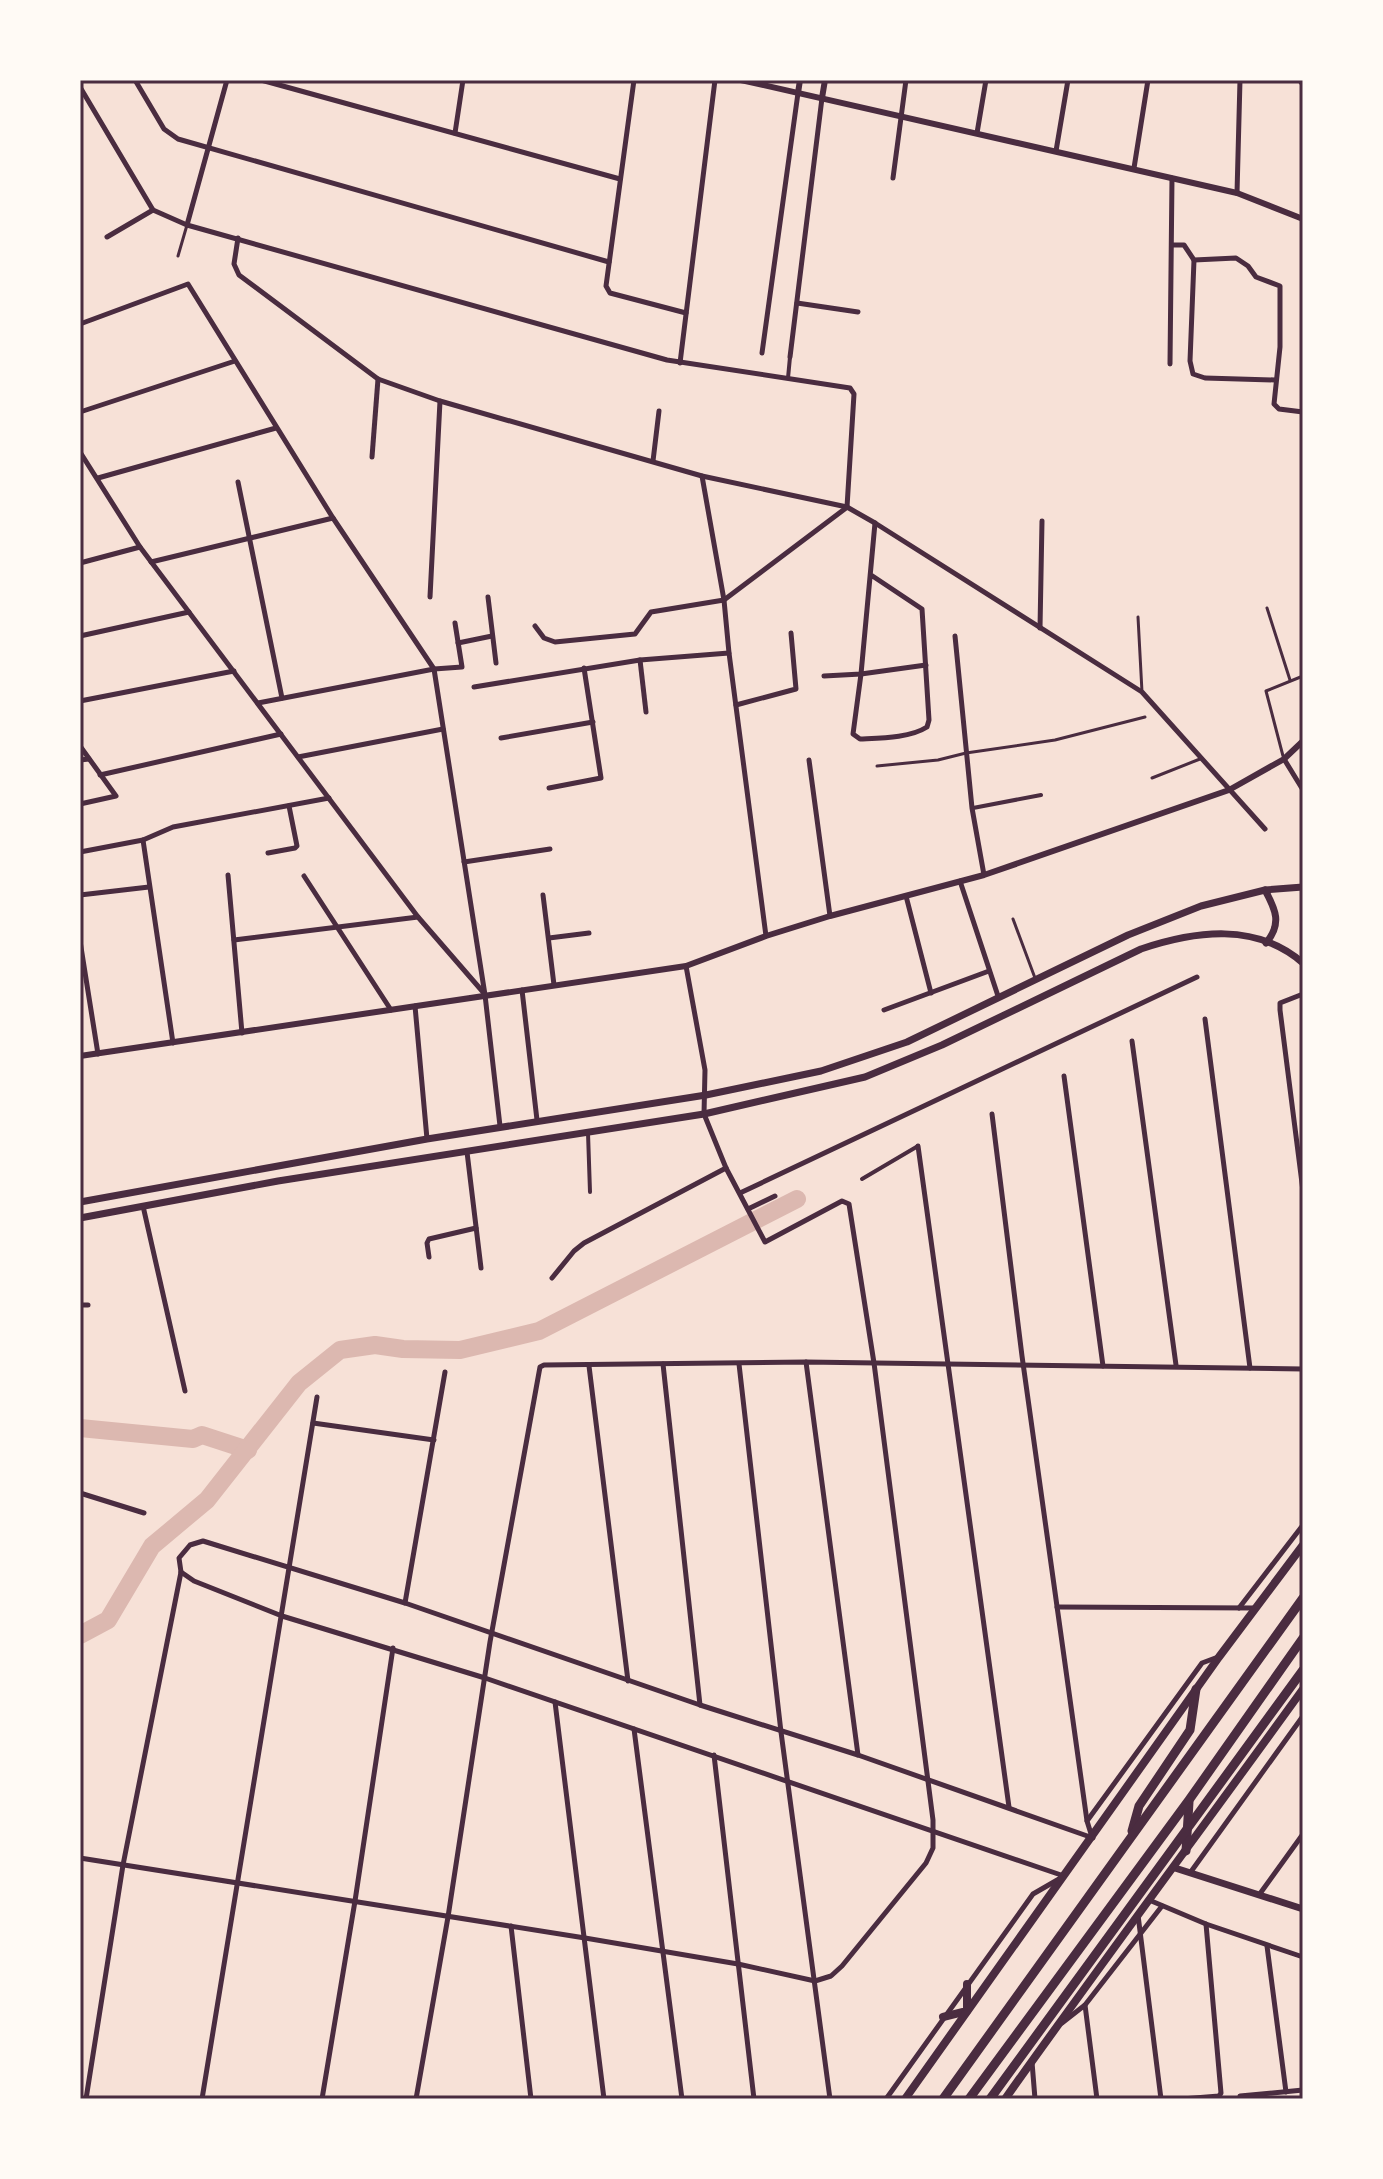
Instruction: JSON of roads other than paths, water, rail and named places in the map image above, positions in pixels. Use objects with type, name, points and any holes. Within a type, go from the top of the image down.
[{"type":"highway","points":[[943,2099],[1303,1598]]},
{"type":"highway","points":[[969,2099],[1189,1800],[1303,1638]]},
{"type":"highway","points":[[990,2099],[1303,1670]]},
{"type":"highway","points":[[1131,1835],[1139,1806],[1190,1730],[1196,1689]]},
{"type":"highway","points":[[1186,1851],[1189,1800]]},
{"type":"main road","points":[[80,1202],[500,1126],[706,1095],[821,1071],[907,1042],[1035,978],[1128,935],[1201,906],[1265,890],[1303,887]]},
{"type":"main road","points":[[1265,890],[1277,915],[1277,925],[1266,943]]},
{"type":"main road","points":[[80,1218],[278,1181],[704,1114],[865,1077],[942,1045],[1141,949],[1174,938],[1231,932],[1284,950],[1303,963]]},
{"type":"main road","points":[[905,2099],[1254,1608],[1303,1545]]},
{"type":"main road","points":[[1005,2099],[1303,1689]]},
{"type":"main road","points":[[1175,1868],[1303,1909]]},
{"type":"main road","points":[[967,1984],[967,2011]]},
{"type":"main road","points":[[943,2017],[967,2011]]},
{"type":"street","points":[[135,80],[170,135],[207,149],[609,262]]},
{"type":"street","points":[[187,225],[227,80]]},
{"type":"street","points":[[261,80],[620,179]]},
{"type":"street","points":[[455,133],[463,80]]},
{"type":"street","points":[[634,80],[606,286],[610,293],[686,313]]},
{"type":"street","points":[[680,363],[715,80]]},
{"type":"street","points":[[741,80],[1237,193],[1303,219]]},
{"type":"street","points":[[762,353],[800,80]]},
{"type":"street","points":[[788,378],[825,80]]},
{"type":"street","points":[[893,178],[906,80]]},
{"type":"street","points":[[977,133],[986,80]]},
{"type":"street","points":[[1056,151],[1068,80]]},
{"type":"street","points":[[1134,168],[1148,80]]},
{"type":"street","points":[[1237,193],[1240,80]]},
{"type":"street","points":[[80,87],[153,210],[187,225],[680,363],[854,390],[847,507],[724,600],[651,612],[635,634],[555,642],[544,638],[535,626]]},
{"type":"street","points":[[1170,364],[1172,177]]},
{"type":"street","points":[[107,237],[153,210]]},
{"type":"street","points":[[238,238],[234,264],[239,275],[378,379],[440,401],[702,476],[847,507],[875,523],[1142,692],[1157,705],[1265,829]]},
{"type":"street","points":[[1172,245],[1184,245],[1194,260],[1190,361],[1193,374],[1205,378],[1275,380]]},
{"type":"street","points":[[1194,260],[1236,258],[1248,266],[1256,277],[1280,286],[1280,347],[1275,407],[1303,412]]},
{"type":"street","points":[[80,324],[188,284],[333,518],[434,669],[485,995],[500,1126]]},
{"type":"street","points":[[797,303],[858,312]]},
{"type":"street","points":[[80,412],[235,361]]},
{"type":"street","points":[[372,457],[378,379]]},
{"type":"street","points":[[430,597],[440,401]]},
{"type":"street","points":[[653,461],[659,411]]},
{"type":"street","points":[[98,478],[276,428]]},
{"type":"street","points":[[80,452],[83,464],[98,478],[151,562],[418,917],[485,995]]},
{"type":"street","points":[[702,476],[724,600],[726,653],[766,936]]},
{"type":"street","points":[[238,482],[282,698]]},
{"type":"street","points":[[151,562],[333,518]]},
{"type":"street","points":[[1040,629],[1042,521]]},
{"type":"street","points":[[871,575],[920,607],[926,665],[927,727],[922,731],[884,738],[860,739],[854,737],[875,523]]},
{"type":"street","points":[[80,563],[140,547]]},
{"type":"street","points":[[488,597],[496,663]]},
{"type":"street","points":[[80,636],[189,612]]},
{"type":"street","points":[[258,703],[434,669],[462,667],[455,623]]},
{"type":"street","points":[[735,705],[796,689],[791,633]]},
{"type":"street","points":[[458,643],[492,636]]},
{"type":"street","points":[[955,636],[972,808],[984,875]]},
{"type":"street","points":[[474,687],[640,660],[726,653]]},
{"type":"street","points":[[640,660],[646,712]]},
{"type":"street","points":[[824,676],[926,665]]},
{"type":"street","points":[[549,788],[601,778],[584,668]]},
{"type":"street","points":[[80,701],[234,671]]},
{"type":"street","points":[[501,738],[593,722]]},
{"type":"street","points":[[298,757],[443,729]]},
{"type":"street","points":[[100,775],[281,734]]},
{"type":"street","points":[[80,1056],[686,966],[830,916],[984,875],[1229,790],[1284,759],[1303,741]]},
{"type":"street","points":[[80,746],[116,796],[80,804]]},
{"type":"street","points":[[80,760],[89,759]]},
{"type":"street","points":[[1284,759],[1303,790]]},
{"type":"street","points":[[809,760],[830,916]]},
{"type":"street","points":[[972,808],[1041,795]]},
{"type":"street","points":[[80,852],[143,840],[173,827],[329,798]]},
{"type":"street","points":[[268,853],[297,846],[289,806]]},
{"type":"street","points":[[143,840],[173,1043]]},
{"type":"street","points":[[464,862],[550,849]]},
{"type":"street","points":[[228,875],[242,1033]]},
{"type":"street","points":[[304,876],[391,1010]]},
{"type":"street","points":[[960,881],[998,996]]},
{"type":"street","points":[[80,895],[149,887]]},
{"type":"street","points":[[543,895],[554,985]]},
{"type":"street","points":[[906,896],[931,993]]},
{"type":"street","points":[[234,940],[418,917]]},
{"type":"street","points":[[549,938],[589,933]]},
{"type":"street","points":[[80,941],[98,1054]]},
{"type":"street","points":[[80,1858],[585,1938],[738,1964],[815,1981],[831,1976],[842,1966],[926,1863],[933,1848],[928,1780],[874,1363],[849,1204],[842,1201],[765,1242],[726,1168],[704,1114],[705,1070],[686,966]]},
{"type":"street","points":[[884,1010],[989,971]]},
{"type":"street","points":[[740,1193],[1197,977]]},
{"type":"street","points":[[522,990],[537,1120]]},
{"type":"street","points":[[1303,994],[1280,1003],[1303,1191]]},
{"type":"street","points":[[415,1006],[427,1139]]},
{"type":"street","points":[[1205,1019],[1250,1368]]},
{"type":"street","points":[[1132,1041],[1177,1366]]},
{"type":"street","points":[[1064,1076],[1103,1366]]},
{"type":"street","points":[[992,1114],[1057,1607],[1087,1821],[1093,1838]]},
{"type":"street","points":[[588,1131],[590,1192]]},
{"type":"street","points":[[862,1179],[918,1146],[1009,1807]]},
{"type":"street","points":[[467,1152],[481,1268]]},
{"type":"street","points":[[552,1278],[584,1243],[726,1168]]},
{"type":"street","points":[[750,1212],[775,1196]]},
{"type":"street","points":[[143,1206],[185,1391]]},
{"type":"street","points":[[429,1257],[429,1239],[476,1228]]},
{"type":"street","points":[[80,1305],[88,1305]]},
{"type":"street","points":[[416,2099],[448,1917],[491,1634],[538,1370],[544,1365],[806,1362],[1303,1369]]},
{"type":"street","points":[[806,1362],[858,1755]]},
{"type":"street","points":[[663,1364],[700,1705]]},
{"type":"street","points":[[739,1364],[781,1732],[830,2099]]},
{"type":"street","points":[[589,1366],[628,1681]]},
{"type":"street","points":[[405,1603],[445,1372]]},
{"type":"street","points":[[202,2099],[317,1397]]},
{"type":"street","points":[[313,1423],[434,1440]]},
{"type":"street","points":[[80,1493],[144,1513]]},
{"type":"street","points":[[1239,1608],[1303,1525]]},
{"type":"street","points":[[86,2099],[123,1865],[181,1572],[179,1558],[190,1545],[203,1541],[405,1603],[628,1681],[858,1755],[1093,1838]]},
{"type":"street","points":[[181,1572],[194,1581],[282,1616],[485,1678],[714,1755],[933,1834],[1064,1876]]},
{"type":"street","points":[[1057,1607],[1254,1608]]},
{"type":"street","points":[[322,2099],[393,1648]]},
{"type":"street","points":[[1087,1821],[1202,1663],[1219,1657]]},
{"type":"street","points":[[555,1702],[604,2099]]},
{"type":"street","points":[[1190,1873],[1303,1716]]},
{"type":"street","points":[[634,1729],[682,2099]]},
{"type":"street","points":[[714,1755],[754,2099]]},
{"type":"street","points":[[1259,1895],[1303,1834]]},
{"type":"street","points":[[886,2099],[1033,1894],[1064,1876]]},
{"type":"street","points":[[1149,1900],[1206,1924],[1303,1957]]},
{"type":"street","points":[[1050,2034],[1085,2005],[1162,1906]]},
{"type":"street","points":[[1138,1915],[1161,2099]]},
{"type":"street","points":[[1182,2099],[1219,2096],[1221,2093],[1206,1924]]},
{"type":"street","points":[[511,1926],[531,2099]]},
{"type":"street","points":[[1267,1946],[1286,2092]]},
{"type":"street","points":[[1085,2005],[1097,2099]]},
{"type":"street","points":[[1032,2061],[1035,2099]]},
{"type":"street","points":[[1240,2096],[1303,2090]]},
{"type":"lane","points":[[178,256],[187,225]]},
{"type":"lane","points":[[1267,608],[1290,681]]},
{"type":"lane","points":[[1138,617],[1142,692]]},
{"type":"lane","points":[[1284,759],[1266,691],[1303,676]]},
{"type":"lane","points":[[877,766],[938,760],[1055,740],[1145,717]]},
{"type":"lane","points":[[1152,778],[1201,759]]},
{"type":"lane","points":[[1013,919],[1035,978]]},
{"type":"waterway","points":[[80,1635],[108,1620],[152,1546],[207,1500],[299,1383],[340,1350],[375,1345],[460,1350],[539,1331],[797,1199]]},
{"type":"waterway","points":[[80,1428],[193,1439],[202,1435],[248,1450]]}]
